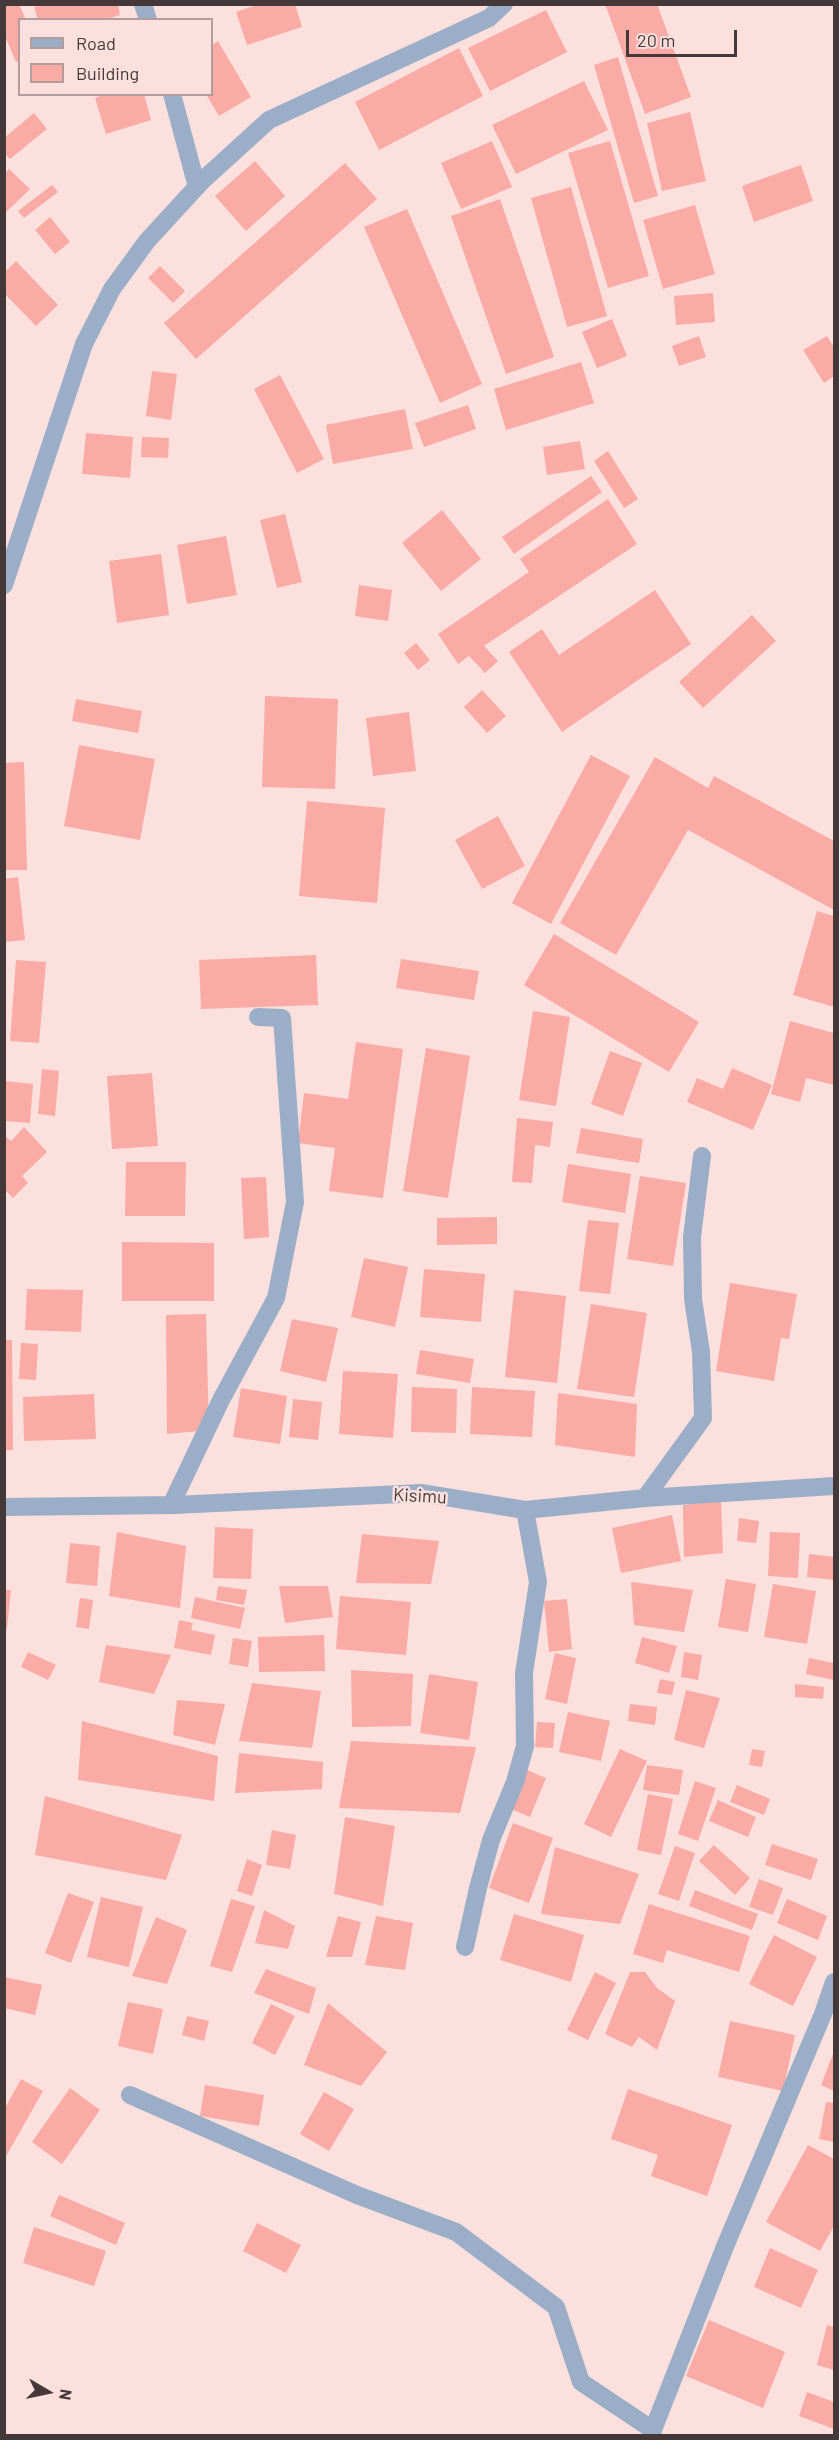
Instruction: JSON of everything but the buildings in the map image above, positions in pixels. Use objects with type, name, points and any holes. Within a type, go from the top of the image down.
[{"type":"street","points":[[4,585],[84,344],[112,289],[147,241],[197,187],[269,120],[489,18],[504,4]]},
{"type":"street","points":[[173,96],[197,187]]},
{"type":"street","points":[[171,1504],[221,1400],[276,1298],[294,1202],[282,1018],[258,1017]]},
{"type":"street","points":[[645,1498],[703,1418],[701,1352],[693,1299],[692,1238],[702,1156]]},
{"type":"street","name":"Kisimu","points":[[4,1507],[171,1504],[421,1493],[525,1510],[645,1498],[834,1486]]},
{"type":"street","points":[[465,1947],[489,1849],[515,1782],[525,1746],[524,1673],[538,1582],[525,1510]]},
{"type":"street","points":[[130,2095],[357,2195],[456,2232],[556,2307],[581,2382],[653,2430],[724,2249],[823,2014],[834,1982]]}]
